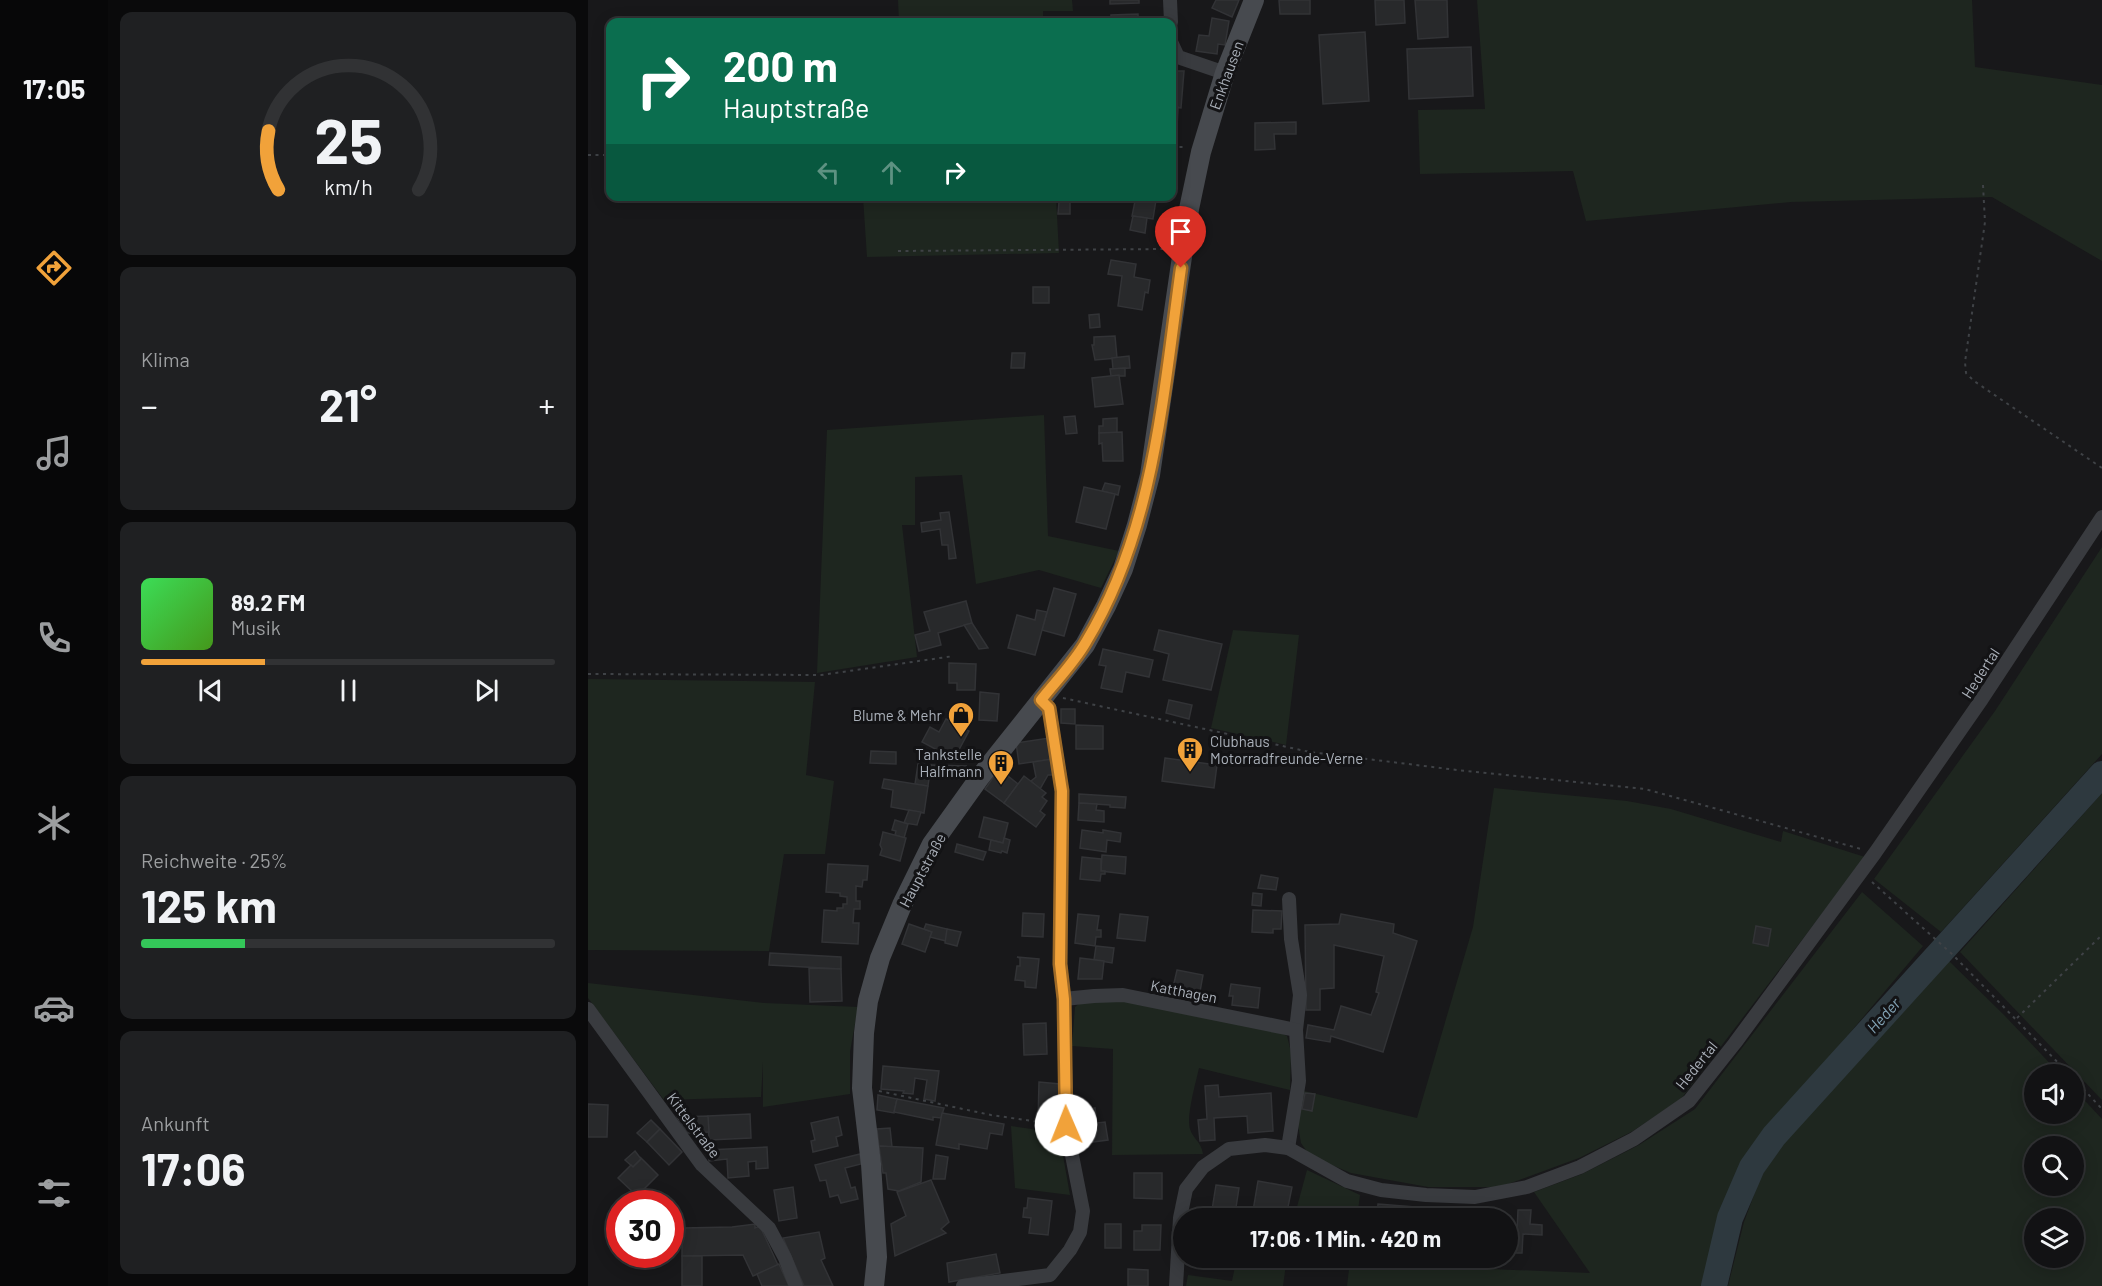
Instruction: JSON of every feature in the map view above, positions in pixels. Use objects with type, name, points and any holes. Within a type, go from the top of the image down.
[{"type":"main road","name":"Enkhausen","points":[[1201,152],[1225,74],[1254,0]]},
{"type":"main road","name":"Hauptstraße","points":[[874,1286],[877,1257],[871,1164],[862,1088],[864,1033],[868,1002],[880,958],[902,905],[932,844],[980,777],[1045,704],[1085,645],[1122,569],[1137,525],[1150,475],[1201,152]]},
{"type":"street","points":[[1170,0],[1171,18]]},
{"type":"street","points":[[1176,53],[1178,57],[1225,74]]},
{"type":"street","name":"Hedertal","points":[[1176,1286],[1181,1205],[1186,1189],[1203,1167],[1228,1149],[1265,1145],[1288,1148],[1347,1181],[1381,1190],[1475,1197],[1527,1187],[1580,1167],[1634,1139],[1689,1101],[1861,873],[1982,699],[2102,517]]},
{"type":"street","points":[[963,1286],[1053,1280],[1080,1232],[1083,1211],[1066,1125],[1064,999],[1060,964],[1062,791],[1045,704]]},
{"type":"street","points":[[1288,1148],[1299,1081],[1296,1030],[1300,995],[1291,939],[1289,899]]},
{"type":"street","name":"Katthagen","points":[[1064,999],[1123,995],[1296,1030]]},
{"type":"street","name":"Kittelstraße","points":[[588,1009],[702,1165],[769,1228],[785,1258],[796,1286]]},
{"type":"path","points":[[588,155],[606,155]]},
{"type":"path","points":[[1983,185],[1985,222],[1965,362],[1966,373],[1974,381],[2102,468]]},
{"type":"path","points":[[898,251],[1184,249]]},
{"type":"path","points":[[588,674],[821,675],[954,656]]},
{"type":"path","points":[[1045,704],[1057,697],[1310,752],[1645,789],[1875,853]]},
{"type":"path","points":[[1861,873],[1953,955],[2060,1064]]},
{"type":"path","points":[[2017,1018],[2102,935]]},
{"type":"path","points":[[862,1088],[991,1115],[1066,1125]]},
{"type":"path","points":[[2084,1090],[2102,1109]]},
{"type":"shaded area","points":[[898,0],[1072,0],[1073,11],[1043,11],[1043,18],[899,18]]},
{"type":"shaded area","points":[[1477,0],[1972,0],[1975,67],[2102,85],[2102,261],[1992,197],[1791,202],[1586,221],[1573,171],[1420,174],[1418,110],[1485,109]]},
{"type":"shaded area","points":[[863,201],[1056,201],[1059,253],[867,257]]},
{"type":"shaded area","points":[[1044,415],[1048,536],[1119,551],[1101,588],[1039,570],[976,584],[962,475],[915,477],[915,525],[902,525],[917,657],[817,673],[827,430]]},
{"type":"shaded area","points":[[2102,547],[2102,754],[1941,932],[1874,879],[1995,711]]},
{"type":"shaded area","points":[[1233,630],[1299,635],[1286,745],[1211,728]]},
{"type":"shaded area","points":[[588,679],[815,682],[806,775],[834,781],[825,854],[784,854],[769,951],[588,950]]},
{"type":"shaded area","points":[[1494,788],[1627,801],[1671,809],[1781,842],[1783,831],[1865,857],[1681,1099],[1633,1131],[1579,1158],[1500,1187],[1428,1187],[1351,1173],[1310,1156],[1301,1143],[1298,1124],[1304,1091],[1417,1118],[1473,927]]},
{"type":"shaded area","points":[[2102,793],[2102,1100],[2084,1081],[2084,1064],[2067,1064],[1960,952]]},
{"type":"shaded area","points":[[1862,892],[1923,946],[1769,1129],[1746,1163],[1723,1217],[1706,1286],[1347,1286],[1349,1268],[1466,1268],[1590,1273],[1534,1192],[1582,1174],[1639,1145],[1695,1109]]},
{"type":"shaded area","points":[[1949,961],[2051,1064],[2024,1064],[2024,1124],[2084,1124],[2084,1100],[2102,1119],[2102,1286],[1728,1286],[1744,1222],[1761,1176],[1785,1139]]},
{"type":"shaded area","points":[[588,983],[765,1003],[858,1007],[850,1052],[850,1094],[763,1107],[763,1062],[761,1097],[664,1100],[588,998]]},
{"type":"shaded area","points":[[1082,1001],[1128,1002],[1276,1030],[1287,1036],[1291,1052],[1290,1090],[1199,1068],[1189,1123],[1191,1132],[1201,1146],[1203,1154],[1112,1155],[1113,1049],[1072,1046],[1075,1007]]},
{"type":"shaded area","points":[[1011,1126],[1059,1133],[1070,1195],[1015,1188]]},
{"type":"shaded area","points":[[1307,1170],[1360,1195],[1358,1208],[1297,1208]]},
{"type":"shaded area","points":[[1235,1268],[1285,1268],[1283,1286],[1186,1286],[1188,1275],[1232,1281]]},
{"type":"building","points":[[1110,0],[1139,0],[1139,3],[1110,4]]},
{"type":"building","points":[[1216,0],[1239,0],[1232,17],[1212,8]]},
{"type":"building","points":[[1279,0],[1310,0],[1310,14],[1280,14]]},
{"type":"building","points":[[1375,0],[1404,0],[1405,23],[1376,25]]},
{"type":"building","points":[[1415,0],[1447,0],[1448,37],[1418,39]]},
{"type":"building","points":[[1138,14],[1138,18],[1111,18],[1111,15]]},
{"type":"building","points":[[1212,18],[1229,21],[1225,45],[1218,44],[1217,54],[1196,51],[1199,35],[1209,36]]},
{"type":"building","points":[[1365,32],[1369,101],[1323,104],[1319,35]]},
{"type":"building","points":[[1471,47],[1473,96],[1409,99],[1407,49]]},
{"type":"building","points":[[1176,71],[1184,71],[1181,108],[1176,107]]},
{"type":"building","points":[[1176,107],[1178,107],[1177,128]]},
{"type":"building","points":[[1296,122],[1296,134],[1274,134],[1275,149],[1255,150],[1255,123]]},
{"type":"building","points":[[1135,201],[1156,201],[1153,219],[1132,216]]},
{"type":"building","points":[[1059,202],[1070,202],[1070,214],[1058,214]]},
{"type":"building","points":[[1133,216],[1147,218],[1145,233],[1130,230]]},
{"type":"building","points":[[1111,260],[1136,264],[1134,277],[1150,280],[1142,310],[1118,306],[1122,276],[1108,274]]},
{"type":"building","points":[[1033,287],[1049,287],[1049,303],[1033,303]]},
{"type":"building","points":[[1099,314],[1100,327],[1090,328],[1089,315]]},
{"type":"building","points":[[1115,336],[1117,358],[1095,360],[1092,345],[1094,345],[1094,337]]},
{"type":"building","points":[[1012,353],[1025,353],[1024,368],[1011,368]]},
{"type":"building","points":[[1129,356],[1130,368],[1113,369],[1112,358]]},
{"type":"building","points":[[1125,368],[1125,376],[1111,376],[1110,369]]},
{"type":"building","points":[[1119,375],[1123,404],[1095,407],[1092,378]]},
{"type":"building","points":[[1075,416],[1077,433],[1066,434],[1064,417]]},
{"type":"building","points":[[1117,418],[1117,433],[1099,433],[1099,426],[1103,426],[1103,419]]},
{"type":"building","points":[[1122,432],[1123,461],[1103,461],[1099,433]]},
{"type":"building","points":[[1105,483],[1120,486],[1118,495],[1102,491]]},
{"type":"building","points":[[1084,487],[1115,494],[1106,529],[1076,522]]},
{"type":"building","points":[[949,512],[956,558],[949,559],[948,545],[942,545],[940,529],[922,532],[921,523],[941,520],[940,513]]},
{"type":"building","points":[[1054,588],[1076,594],[1064,636],[1042,630]]},
{"type":"building","points":[[966,601],[972,623],[938,633],[941,645],[919,651],[915,635],[930,631],[924,612]]},
{"type":"building","points":[[1037,610],[1047,612],[1035,655],[1008,648],[1017,615],[1035,620]]},
{"type":"building","points":[[972,623],[988,648],[979,649],[964,625]]},
{"type":"building","points":[[1159,630],[1222,644],[1211,690],[1163,680],[1169,654],[1154,650]]},
{"type":"building","points":[[1103,649],[1153,660],[1149,677],[1126,672],[1122,692],[1101,688],[1106,666],[1099,665]]},
{"type":"building","points":[[949,663],[976,664],[975,690],[957,690],[957,683],[949,683]]},
{"type":"building","points":[[980,692],[999,694],[997,721],[979,720]]},
{"type":"building","points":[[1169,700],[1192,705],[1189,719],[1166,713]]},
{"type":"building","points":[[1061,709],[1075,709],[1075,724],[1061,723]]},
{"type":"building","points":[[946,719],[969,731],[954,759],[922,742],[930,727],[939,732]]},
{"type":"building","points":[[1076,725],[1103,726],[1103,749],[1076,749]]},
{"type":"building","points":[[1049,738],[1052,759],[1019,764],[1016,743]]},
{"type":"building","points":[[871,751],[896,752],[896,764],[870,763]]},
{"type":"building","name":"Clubhaus Motorradfreunde-Verne","points":[[1165,758],[1217,765],[1214,788],[1162,781]]},
{"type":"building","points":[[1052,759],[1054,775],[1048,775],[1040,789],[1031,781],[1036,777],[1033,762]]},
{"type":"building","points":[[918,764],[931,765],[928,786],[915,784]]},
{"type":"building","points":[[931,765],[966,766],[959,779],[929,778]]},
{"type":"building","name":"Tankstelle Halfmann","points":[[999,769],[1018,784],[1004,803],[985,789]]},
{"type":"building","points":[[1024,776],[1046,793],[1042,797],[1047,801],[1040,811],[1045,815],[1036,827],[1004,803]]},
{"type":"building","points":[[884,779],[928,786],[924,813],[891,807],[893,790],[882,788]]},
{"type":"building","points":[[1079,794],[1126,797],[1125,808],[1079,803]]},
{"type":"building","points":[[1079,803],[1097,804],[1096,810],[1104,811],[1104,822],[1078,820]]},
{"type":"building","points":[[909,810],[921,812],[917,825],[904,823]]},
{"type":"building","points":[[984,817],[1008,823],[1003,843],[979,837]]},
{"type":"building","points":[[895,820],[908,824],[904,838],[895,835],[896,831],[892,830]]},
{"type":"building","points":[[1082,830],[1121,833],[1120,842],[1107,840],[1106,852],[1080,848]]},
{"type":"building","points":[[883,832],[906,838],[900,861],[880,855]]},
{"type":"building","points":[[1004,838],[1010,840],[1007,853],[989,850],[991,840],[1003,843]]},
{"type":"building","points":[[957,844],[986,852],[983,860],[955,852]]},
{"type":"building","points":[[1102,855],[1126,857],[1125,874],[1101,871]]},
{"type":"building","points":[[1082,857],[1101,859],[1101,871],[1105,871],[1105,874],[1101,874],[1100,881],[1080,879]]},
{"type":"building","points":[[828,864],[868,866],[867,880],[863,880],[862,887],[856,886],[856,901],[860,901],[860,909],[854,909],[853,923],[859,923],[858,944],[822,942],[824,910],[837,911],[837,908],[843,908],[843,904],[847,904],[847,897],[840,896],[840,893],[826,892]]},
{"type":"building","points":[[1261,875],[1278,878],[1276,890],[1258,888]]},
{"type":"building","points":[[1253,893],[1262,894],[1261,906],[1252,905]]},
{"type":"building","points":[[1253,910],[1282,911],[1281,929],[1273,929],[1273,933],[1252,932]]},
{"type":"building","points":[[1023,913],[1044,914],[1043,937],[1022,936]]},
{"type":"building","points":[[1078,914],[1099,916],[1097,930],[1101,930],[1101,937],[1096,937],[1095,946],[1075,943]]},
{"type":"building","points":[[1120,914],[1148,917],[1145,941],[1117,938]]},
{"type":"building","points":[[1341,914],[1394,924],[1393,933],[1417,941],[1383,1052],[1331,1036],[1330,1042],[1306,1038],[1308,1025],[1334,1030],[1341,1006],[1371,1015],[1379,993],[1376,992],[1384,956],[1334,945],[1334,988],[1320,989],[1320,1010],[1306,1010],[1305,925],[1339,924]]},
{"type":"building","points":[[909,924],[932,932],[925,952],[902,944]]},
{"type":"building","points":[[926,924],[947,929],[946,941],[930,937],[932,932],[924,929]]},
{"type":"building","points":[[1756,926],[1771,929],[1768,946],[1753,943]]},
{"type":"building","points":[[947,929],[961,932],[957,946],[945,943]]},
{"type":"building","points":[[1096,946],[1114,948],[1112,963],[1094,960]]},
{"type":"building","points":[[770,953],[841,957],[841,969],[769,965]]},
{"type":"building","points":[[1017,957],[1039,959],[1036,988],[1025,987],[1025,981],[1015,980],[1017,966],[1020,966],[1020,958]]},
{"type":"building","points":[[1080,958],[1104,961],[1102,979],[1078,979]]},
{"type":"building","points":[[809,968],[841,969],[842,1001],[810,1002]]},
{"type":"building","points":[[1177,970],[1203,975],[1199,997],[1172,992]]},
{"type":"building","points":[[1231,984],[1260,988],[1258,1008],[1232,1005],[1233,996],[1229,996]]},
{"type":"building","points":[[1046,1023],[1047,1054],[1024,1055],[1023,1024]]},
{"type":"building","points":[[883,1066],[939,1071],[935,1101],[924,1099],[927,1080],[915,1078],[913,1094],[881,1089]]},
{"type":"building","points":[[1039,1082],[1060,1084],[1058,1122],[1038,1121]]},
{"type":"building","points":[[1218,1085],[1219,1097],[1271,1093],[1273,1131],[1248,1133],[1247,1116],[1214,1118],[1215,1140],[1200,1141],[1198,1120],[1207,1119],[1205,1086]]},
{"type":"building","points":[[1305,1093],[1315,1094],[1312,1111],[1302,1109]]},
{"type":"building","points":[[878,1095],[897,1099],[894,1113],[877,1110]]},
{"type":"building","points":[[897,1099],[944,1108],[941,1118],[933,1117],[933,1120],[894,1112]]},
{"type":"building","points":[[588,1104],[608,1105],[607,1137],[588,1137]]},
{"type":"building","points":[[1095,1108],[1097,1123],[1105,1122],[1108,1140],[1078,1144],[1073,1112]]},
{"type":"building","points":[[942,1113],[1004,1124],[1002,1135],[990,1133],[987,1149],[959,1144],[959,1149],[936,1145]]},
{"type":"building","points":[[750,1114],[751,1138],[709,1140],[708,1116]]},
{"type":"building","points":[[708,1116],[709,1132],[687,1133],[677,1117]]},
{"type":"building","points":[[838,1117],[842,1135],[836,1137],[838,1146],[813,1152],[811,1141],[815,1140],[811,1123]]},
{"type":"building","points":[[651,1120],[660,1129],[647,1142],[637,1133]]},
{"type":"building","points":[[890,1128],[892,1147],[879,1146],[877,1129]]},
{"type":"building","points":[[660,1129],[682,1152],[669,1165],[647,1142]]},
{"type":"building","points":[[879,1146],[923,1148],[921,1182],[899,1191],[888,1189]]},
{"type":"building","points":[[767,1147],[768,1168],[756,1169],[756,1161],[748,1162],[749,1176],[728,1178],[727,1159],[709,1161],[708,1150]]},
{"type":"building","points":[[635,1151],[641,1159],[633,1167],[625,1160]]},
{"type":"building","points":[[860,1154],[861,1164],[845,1168],[851,1188],[855,1187],[858,1199],[841,1203],[838,1195],[830,1197],[826,1180],[820,1181],[815,1165]]},
{"type":"building","points":[[936,1155],[948,1157],[945,1179],[933,1179]]},
{"type":"building","points":[[640,1157],[658,1175],[643,1190],[631,1190],[618,1178],[641,1159]]},
{"type":"building","points":[[1134,1173],[1162,1173],[1162,1199],[1134,1198]]},
{"type":"building","points":[[931,1180],[949,1222],[941,1229],[946,1233],[895,1256],[891,1224],[906,1216],[897,1192]]},
{"type":"building","points":[[1258,1181],[1292,1187],[1288,1208],[1254,1208]]},
{"type":"building","points":[[1216,1185],[1239,1188],[1236,1208],[1212,1208]]},
{"type":"building","points":[[793,1187],[797,1218],[779,1221],[774,1190]]},
{"type":"building","points":[[1028,1198],[1052,1201],[1048,1235],[1029,1233],[1031,1218],[1023,1217]]},
{"type":"building","points":[[1378,1204],[1415,1207],[1415,1208],[1378,1208]]},
{"type":"building","points":[[1518,1210],[1531,1210],[1530,1224],[1542,1225],[1542,1235],[1523,1234],[1522,1253],[1518,1253]]},
{"type":"building","points":[[755,1224],[755,1228],[760,1226],[778,1265],[753,1276],[743,1255],[684,1256],[684,1228]]},
{"type":"building","points":[[1105,1224],[1121,1224],[1121,1248],[1105,1248]]},
{"type":"building","points":[[1142,1225],[1161,1225],[1160,1250],[1134,1250],[1134,1231],[1142,1231]]},
{"type":"building","points":[[819,1232],[825,1258],[821,1260],[833,1286],[804,1286],[783,1238]]},
{"type":"building","points":[[996,1254],[1000,1273],[949,1282],[947,1263]]},
{"type":"building","points":[[684,1256],[702,1256],[702,1286],[682,1286]]},
{"type":"building","points":[[779,1264],[789,1286],[762,1286],[757,1274]]},
{"type":"building","points":[[1128,1269],[1148,1270],[1148,1286],[1128,1286]]},
{"type":"waterway","name":"Heder","points":[[1714,1286],[1730,1218],[1752,1167],[1774,1136],[2102,774]]},
{"type":"place","name":"Blume & Mehr","points":[[961,738]]},
{"type":"place","name":"Clubhaus Motorradfreunde-Verne","points":[[1190,773]]},
{"type":"place","name":"Tankstelle Halfmann","points":[[1001,786]]},
{"type":"route","points":[[1066,1125],[1064,999],[1060,964],[1062,791],[1049,708],[1041,700],[1085,645],[1106,606],[1137,525],[1150,475],[1181,268]]}]
